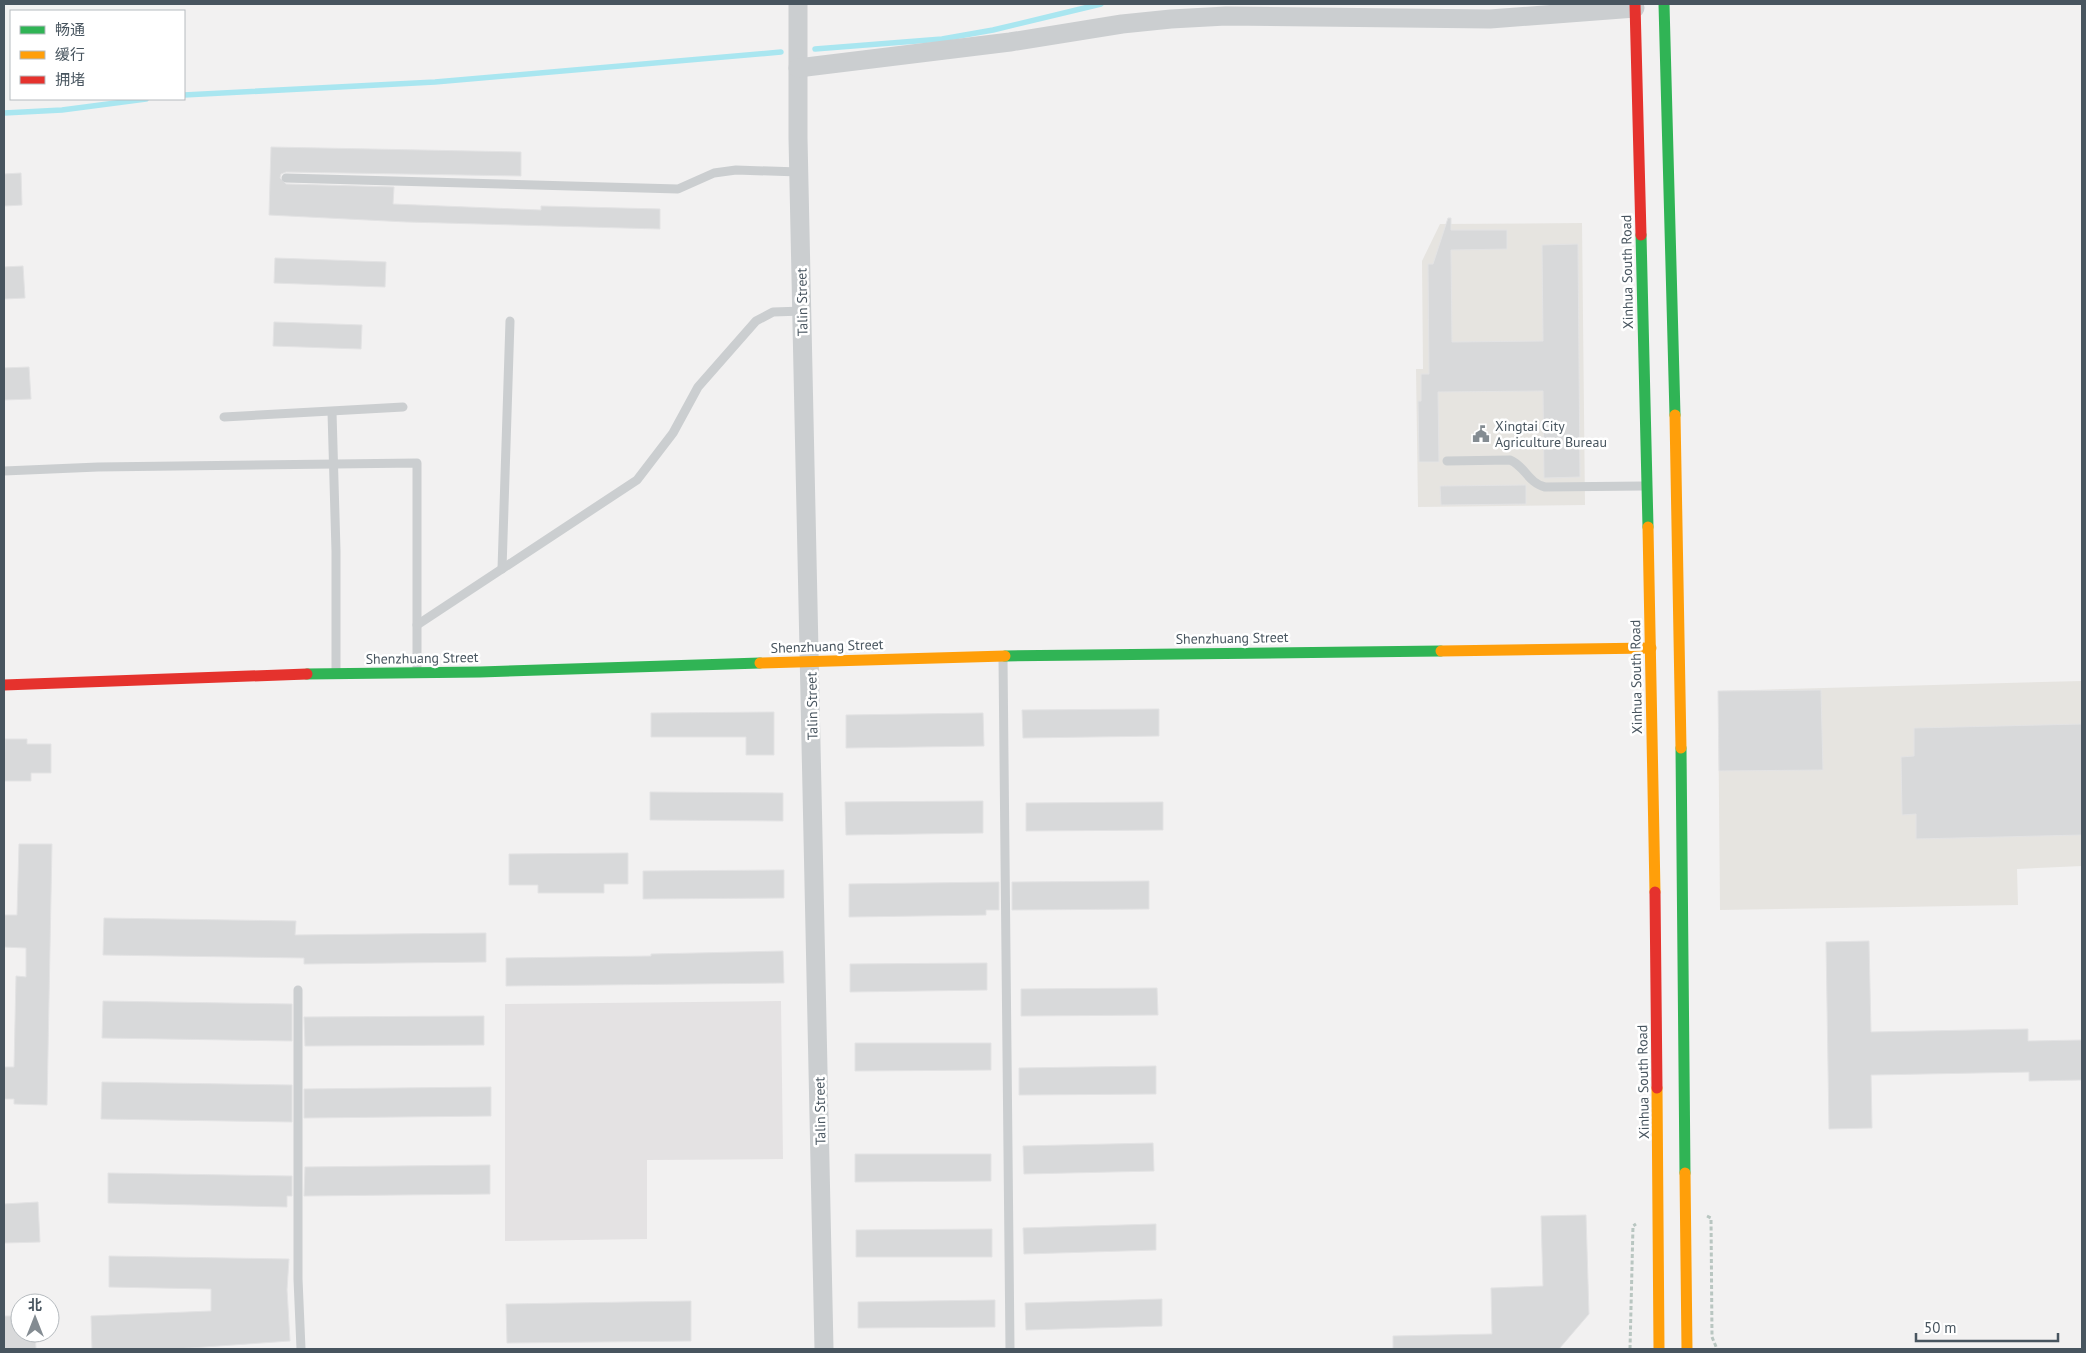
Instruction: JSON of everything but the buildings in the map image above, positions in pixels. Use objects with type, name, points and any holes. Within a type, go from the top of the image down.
[{"type":"main road","points":[[1664,4],[1679,582],[1686,1349]]},
{"type":"main road","name":"Xinhua South Road","points":[[1635,6],[1651,648],[1659,1349]]},
{"type":"main road","name":"Shenzhuang Street","points":[[4,685],[235,675],[416,673],[1002,656],[1651,648]]},
{"type":"street","name":"Talin Street","points":[[798,4],[799,172],[811,661],[824,1349]]},
{"type":"street","points":[[798,68],[1010,42],[1122,24],[1171,19],[1226,16],[1490,19],[1635,6]]},
{"type":"lane","points":[[286,178],[678,189],[714,173],[736,170],[799,172]]},
{"type":"lane","points":[[416,625],[637,480],[673,433],[698,387],[756,321],[773,312],[802,311]]},
{"type":"lane","points":[[502,569],[510,321]]},
{"type":"lane","points":[[224,417],[403,407]]},
{"type":"lane","points":[[332,412],[336,674]]},
{"type":"lane","points":[[1447,461],[1510,460],[1519,464],[1537,485],[1545,487],[1647,486]]},
{"type":"lane","points":[[4,470],[98,466],[416,463],[416,673]]},
{"type":"lane","points":[[1002,656],[1010,1349]]},
{"type":"lane","points":[[298,990],[298,1279],[301,1349]]},
{"type":"shaded area","points":[[1582,223],[1585,505],[1418,507],[1416,369],[1423,369],[1422,261],[1440,224]]},
{"type":"shaded area","points":[[2082,681],[2082,866],[2017,869],[2018,905],[1720,910],[1718,691]]},
{"type":"shaded area","points":[[781,1001],[783,1159],[647,1160],[647,1239],[505,1241],[505,1004]]},
{"type":"waterway","points":[[815,49],[942,39],[993,30],[1101,4]]},
{"type":"waterway","points":[[185,95],[435,82],[781,52]]},
{"type":"waterway","points":[[4,113],[62,110],[138,100]]},
{"type":"traffic: fast","points":[[1664,4],[1675,415]]},
{"type":"traffic: fast","points":[[1641,235],[1648,527]]},
{"type":"traffic: fast","points":[[1005,656],[1441,651]]},
{"type":"traffic: fast","points":[[307,674],[480,672],[760,663]]},
{"type":"traffic: fast","points":[[1681,748],[1685,1173]]},
{"type":"traffic: slow","points":[[1675,415],[1681,748]]},
{"type":"traffic: slow","points":[[1648,527],[1655,892]]},
{"type":"traffic: slow","points":[[1441,651],[1651,648]]},
{"type":"traffic: slow","points":[[760,663],[1005,656]]},
{"type":"traffic: slow","points":[[1657,1088],[1659,1349]]},
{"type":"traffic: slow","points":[[1685,1173],[1687,1349]]},
{"type":"traffic: jam","points":[[1635,4],[1641,235]]},
{"type":"traffic: jam","points":[[4,685],[307,674]]},
{"type":"traffic: jam","points":[[1655,892],[1657,1088]]},
{"type":"place","name":"Xingtai City Agriculture Bureau","points":[[1481,434]]}]
